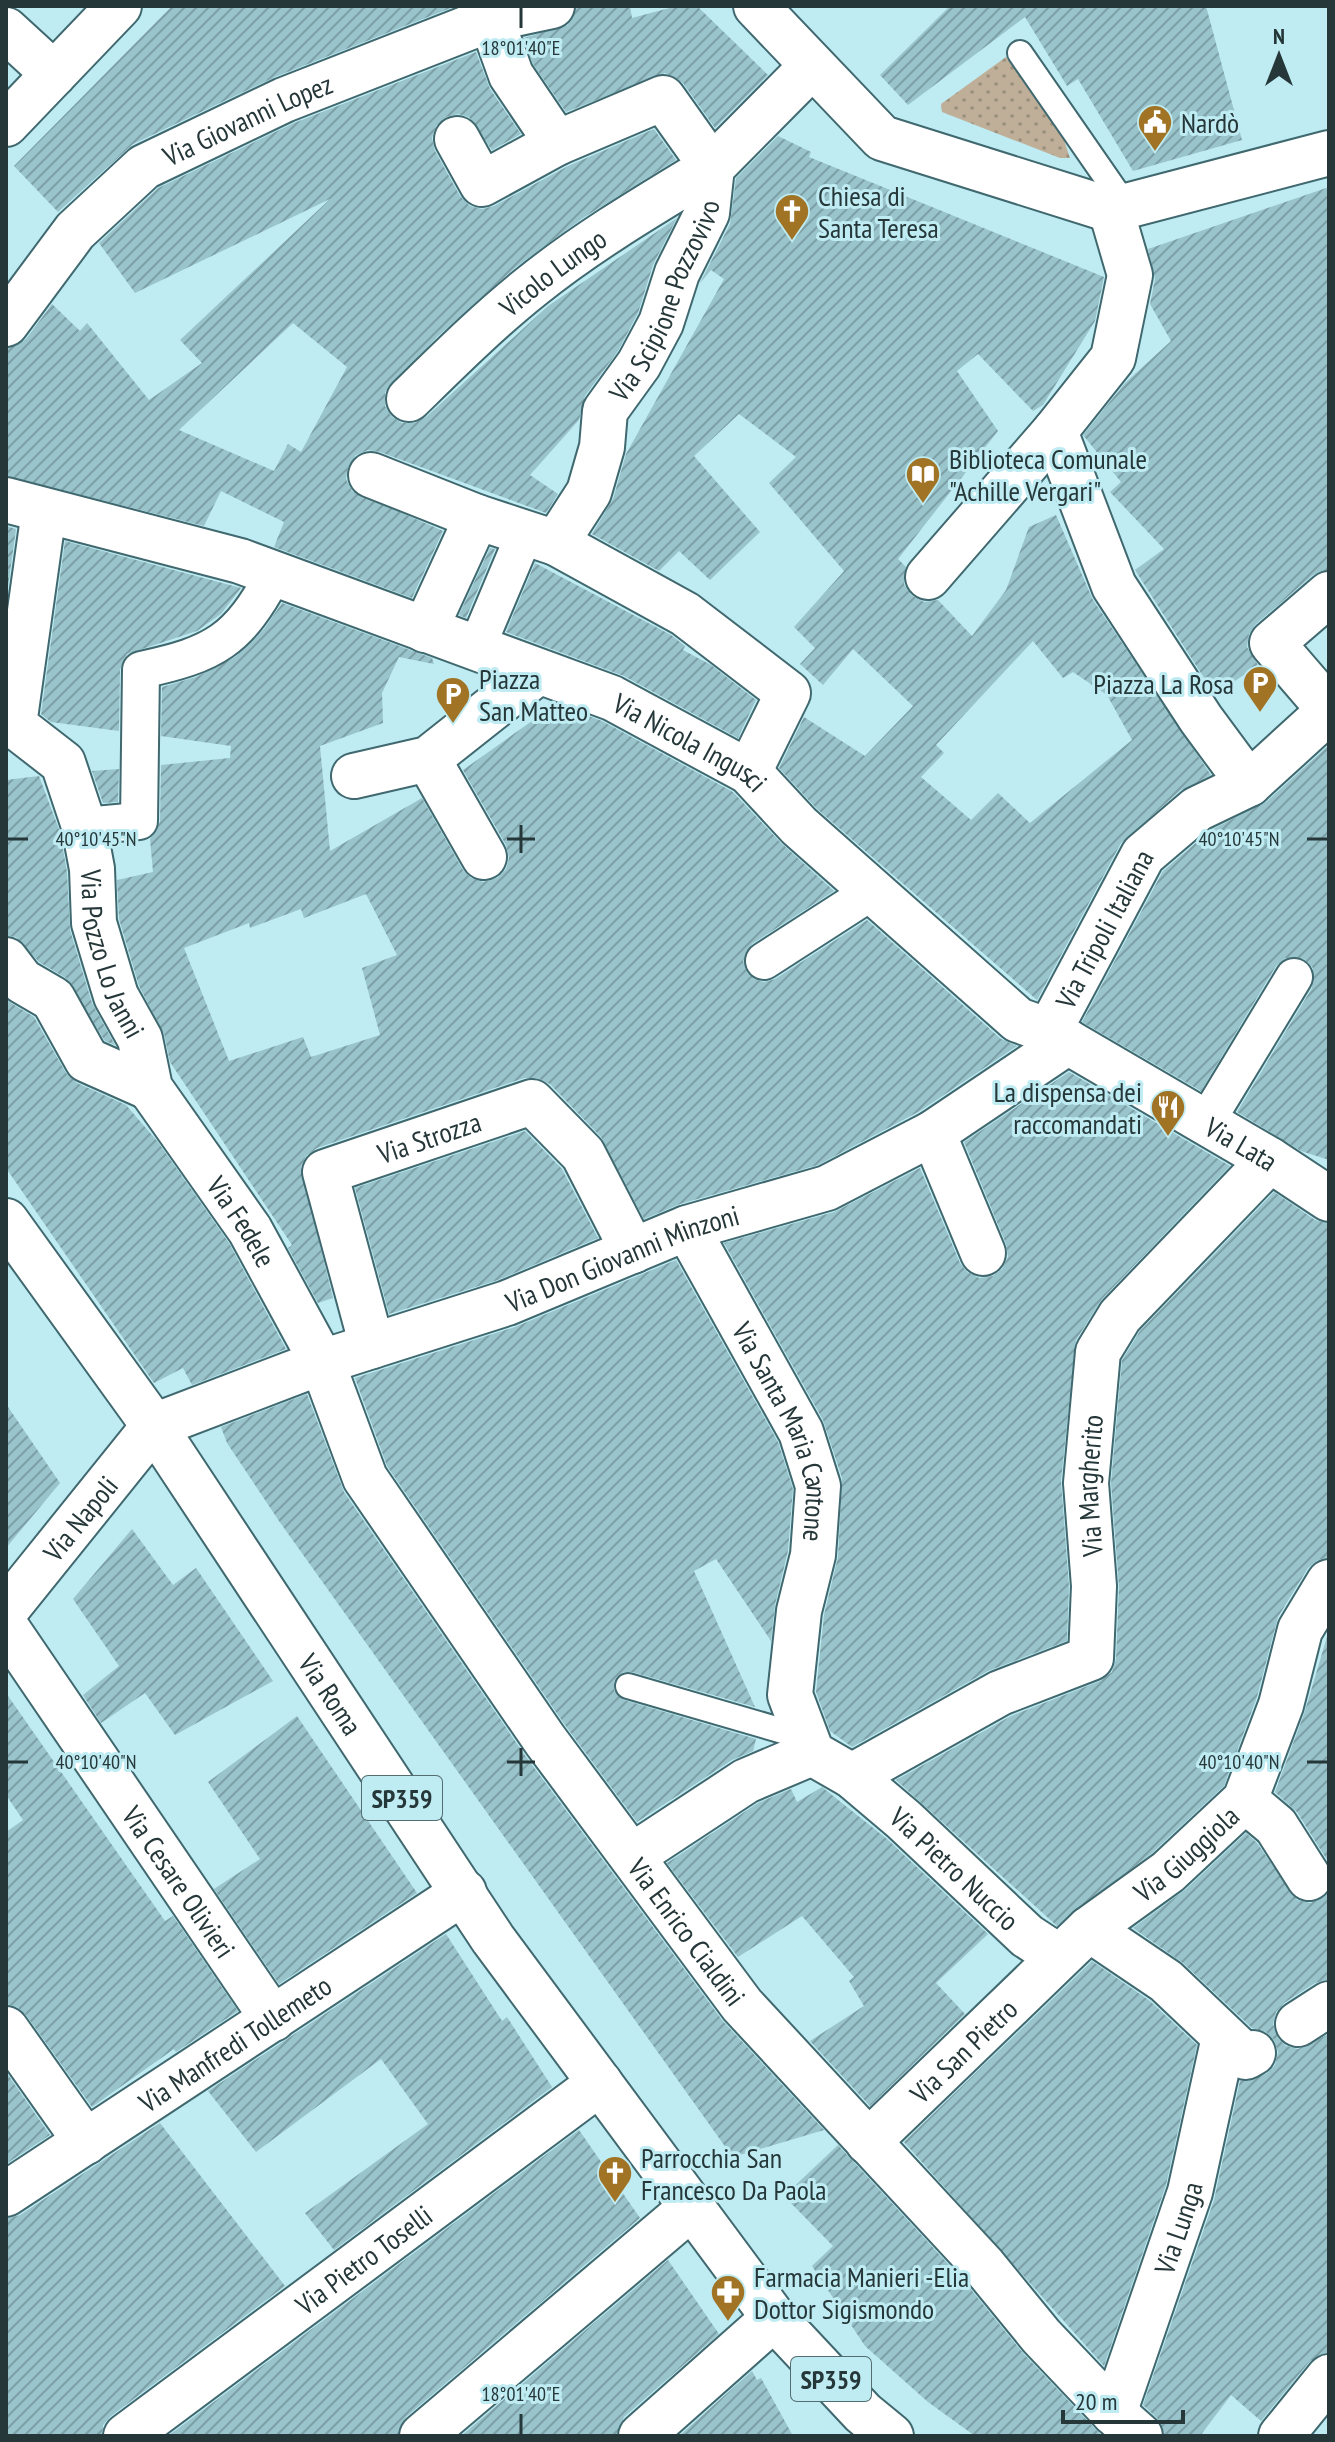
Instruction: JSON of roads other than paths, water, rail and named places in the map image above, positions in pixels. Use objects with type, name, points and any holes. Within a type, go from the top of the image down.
[{"type":"street","points":[[6,124],[119,6]]},
{"type":"street","name":"Via Giovanni Lopez","points":[[6,324],[75,231],[144,167],[284,100],[491,19],[552,6]]},
{"type":"street","points":[[756,6],[882,138],[1118,208],[1329,153]]},
{"type":"street","points":[[491,19],[511,75],[557,143]]},
{"type":"street","points":[[6,30],[54,74]]},
{"type":"street","name":"Via Scipione Pozzovivo","points":[[540,538],[589,492],[602,447],[605,411],[639,364],[661,323],[677,273],[707,213],[712,167],[811,67]]},
{"type":"street","points":[[457,139],[482,184],[557,143],[663,98],[712,167]]},
{"type":"street","name":"Vicolo Lungo","points":[[409,399],[467,341],[533,285],[617,225],[712,167]]},
{"type":"street","points":[[928,577],[1055,431],[1113,358],[1130,275],[1118,208]]},
{"type":"street","points":[[1055,431],[1114,586],[1201,719],[1249,784],[1329,710],[1272,643],[1329,594]]},
{"type":"street","points":[[371,475],[540,538],[685,614],[788,693],[749,772]]},
{"type":"street","name":"Via Nicola Ingusci","points":[[25,505],[240,561],[612,698],[749,772],[799,826],[1018,1020],[1058,1036]]},
{"type":"street","name":"Via Pozzo Lo Janni","points":[[25,505],[14,725],[63,763],[84,826],[92,869],[94,923],[116,996],[140,1039],[150,1088]]},
{"type":"street","points":[[425,630],[477,517]]},
{"type":"street","points":[[476,649],[540,538]]},
{"type":"street","points":[[84,826],[139,821],[141,670],[186,660],[228,638],[252,614],[274,574]]},
{"type":"street","points":[[354,776],[428,759],[538,672]]},
{"type":"street","points":[[428,759],[484,857]]},
{"type":"street","name":"Via Tripoli Italiana","points":[[1058,1036],[1143,855],[1197,809],[1249,784]]},
{"type":"street","points":[[764,961],[871,892]]},
{"type":"street","points":[[6,960],[22,981],[53,999],[87,1060],[150,1088]]},
{"type":"street","points":[[1206,1122],[1294,977]]},
{"type":"street","name":"Via Lata","points":[[1058,1036],[1270,1160],[1329,1199]]},
{"type":"street","name":"Via Don Giovanni Minzoni","points":[[154,1426],[322,1362],[507,1303],[687,1228],[827,1188],[933,1133],[1058,1036]]},
{"type":"street","name":"Via Fedele","points":[[150,1088],[250,1230],[322,1362]]},
{"type":"street","name":"Via Strozza","points":[[372,1346],[325,1172],[532,1102],[583,1154],[633,1251]]},
{"type":"street","points":[[933,1133],[983,1253]]},
{"type":"street","points":[[1270,1160],[1329,1177]]},
{"type":"street","name":"Via Margherito","points":[[852,1776],[1000,1693],[1091,1658],[1094,1586],[1086,1483],[1098,1352],[1120,1316],[1270,1160]]},
{"type":"street","name":"Via Roma","points":[[6,1221],[154,1426],[493,1939],[692,2207]]},
{"type":"street","name":"Via Santa Maria Cantone","points":[[687,1228],[801,1432],[818,1486],[813,1555],[799,1611],[790,1695],[809,1745]]},
{"type":"street","name":"Via Enrico Cialdini","points":[[322,1362],[365,1478],[545,1740],[742,2005],[983,2265],[1041,2336],[1127,2425]]},
{"type":"street","name":"Via Napoli","points":[[6,1610],[154,1426]]},
{"type":"street","name":"Via Giuggiola","points":[[1074,1943],[1168,1872],[1245,1800],[1281,1705],[1300,1630],[1329,1582]]},
{"type":"street","name":"Via Cesare Olivieri","points":[[6,1627],[273,2019]]},
{"type":"street","points":[[632,1856],[746,1781],[809,1745]]},
{"type":"street","name":"Via Pietro Nuccio","points":[[809,1745],[852,1776],[1027,1936],[1074,1943]]},
{"type":"street","points":[[1245,1800],[1276,1826],[1309,1878]]},
{"type":"street","name":"Via Manfredi Tollemeto","points":[[6,2194],[464,1892]]},
{"type":"street","name":"Via Lunga","points":[[1074,1943],[1166,1981],[1238,2045],[1190,2192],[1127,2425]]},
{"type":"street","name":"Via San Pietro","points":[[868,2142],[1074,1943]]},
{"type":"street","points":[[6,2029],[86,2142]]},
{"type":"street","name":"Via Pietro Toselli","points":[[126,2436],[600,2083]]},
{"type":"street","points":[[422,2436],[692,2207]]},
{"type":"street","name":"SP359","points":[[692,2207],[774,2318],[863,2413],[891,2436]]},
{"type":"street","points":[[641,2436],[774,2318]]},
{"type":"street","points":[[1281,2436],[1329,2377]]},
{"type":"lane","points":[[1020,53],[1118,208]]},
{"type":"lane","points":[[628,1686],[809,1745]]},
{"type":"place","name":"Nardò","points":[[1155,153]]},
{"type":"place","name":"Chiesa di Santa Teresa","points":[[792,242]]},
{"type":"place","name":"Biblioteca Comunale \"Achille Vergari\"","points":[[923,505]]},
{"type":"place","name":"Piazza La Rosa","points":[[1260,714]]},
{"type":"place","name":"Piazza San Matteo","points":[[453,725]]},
{"type":"place","name":"La dispensa dei raccomandati","points":[[1168,1138]]},
{"type":"place","name":"Parrocchia San Francesco Da Paola","points":[[615,2204]]},
{"type":"place","name":"Farmacia Manieri -Elia Dottor Sigismondo","points":[[728,2323]]}]
